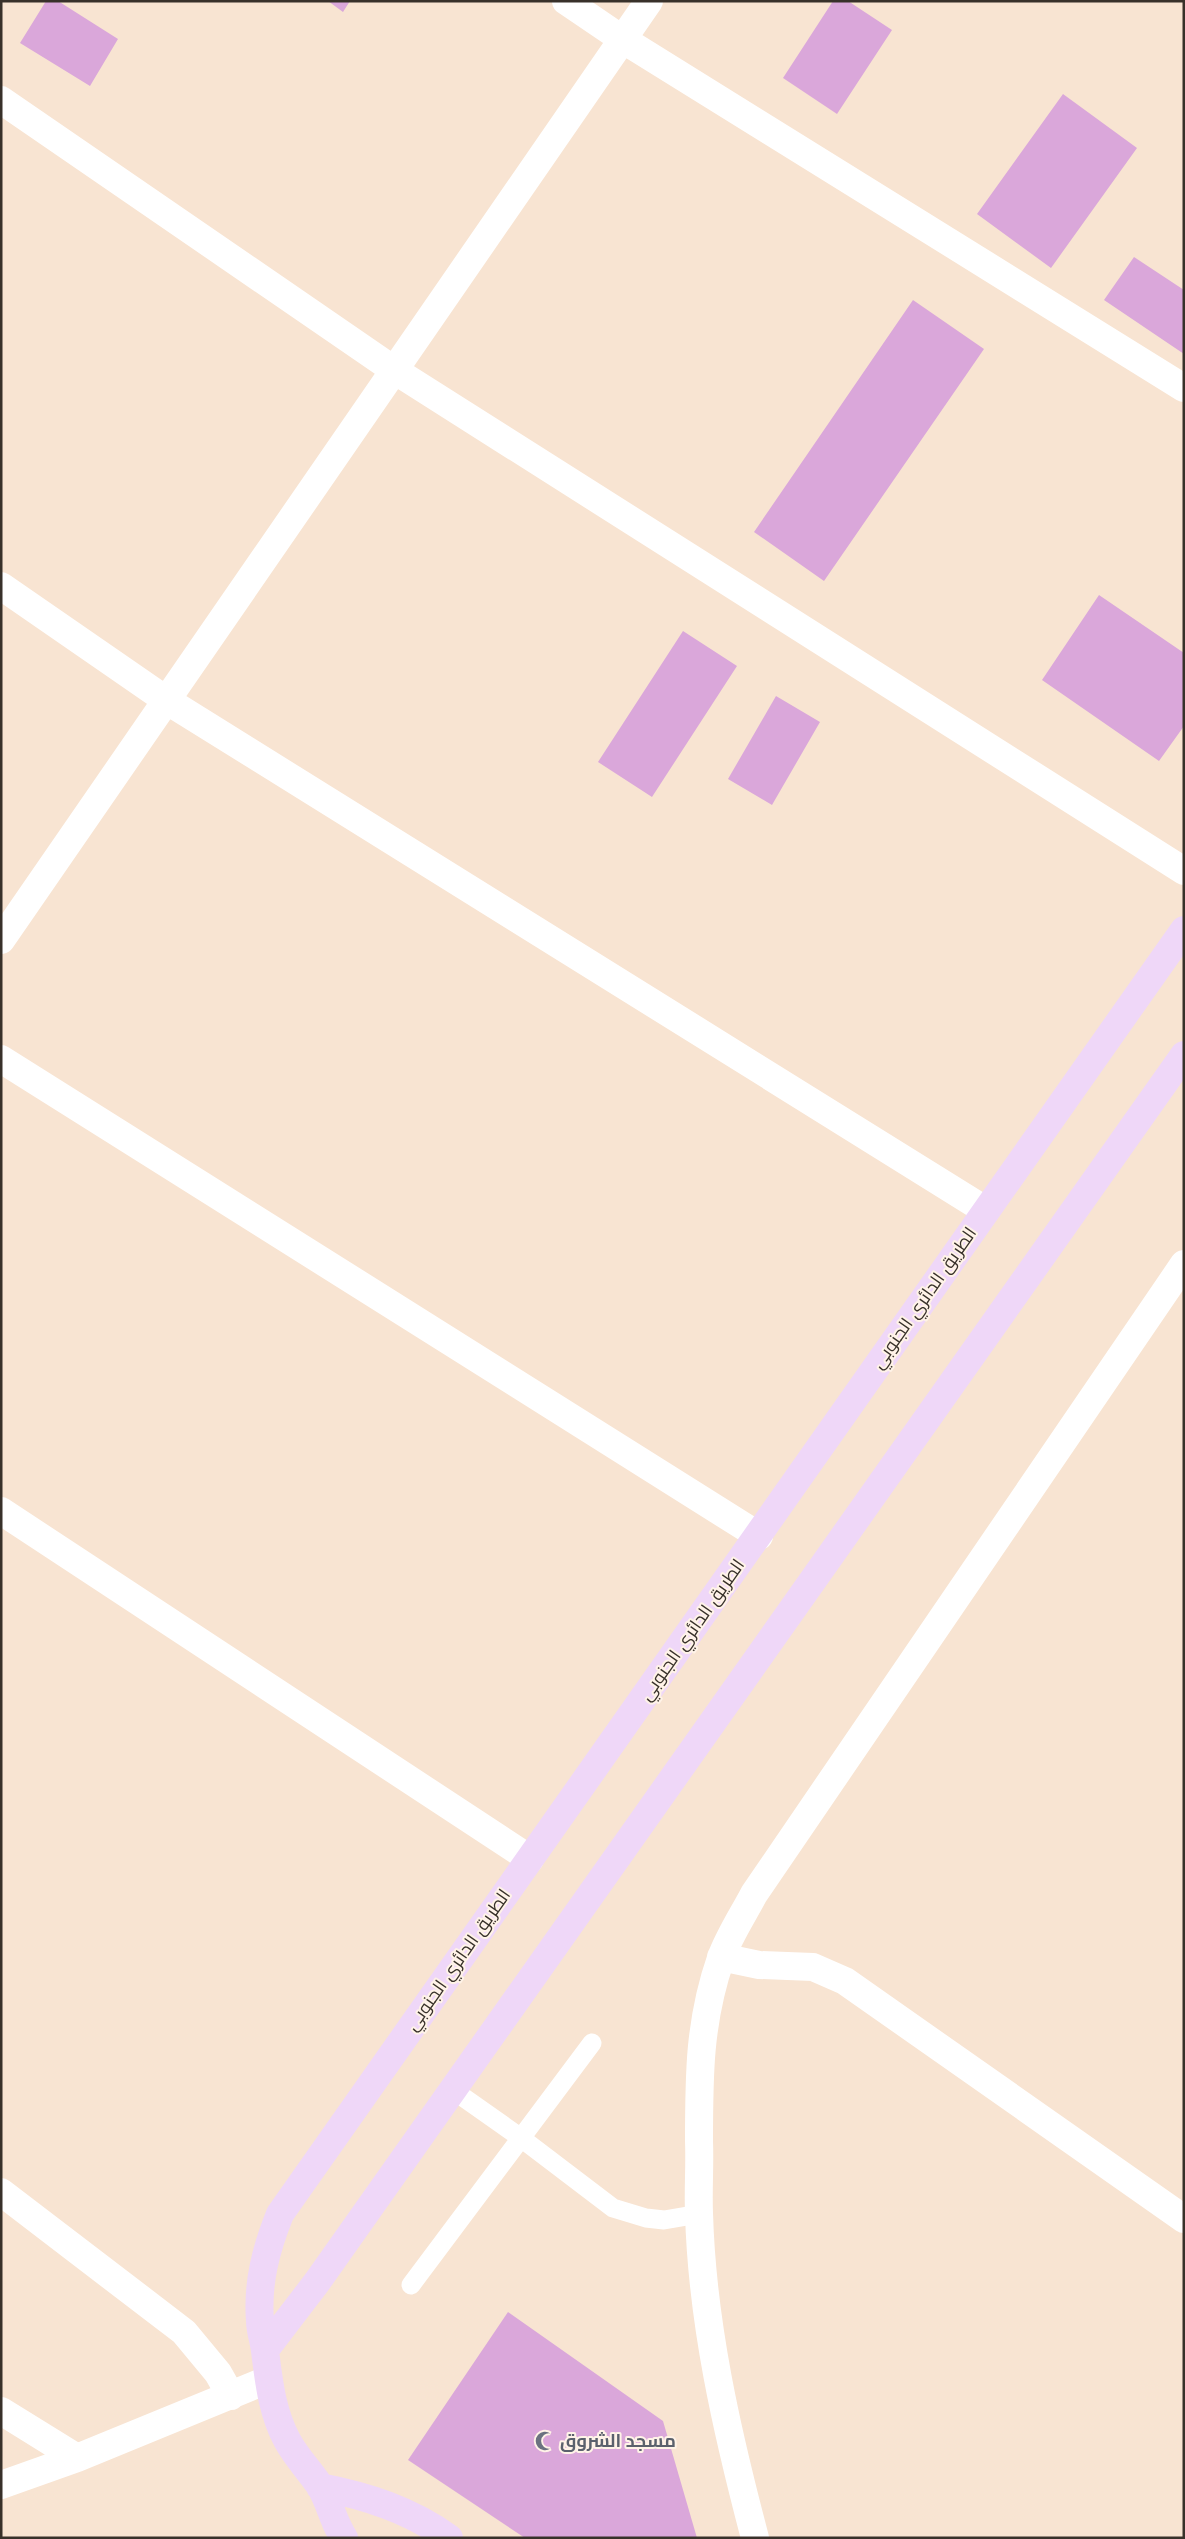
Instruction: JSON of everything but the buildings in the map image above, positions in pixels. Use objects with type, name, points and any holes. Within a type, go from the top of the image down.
[{"type":"main road","name":"الطريق الدائري الجنوبي","points":[[344,2538],[330,2512],[320,2487],[302,2464],[286,2438],[274,2410],[268,2380],[260,2323],[259,2294],[267,2249],[280,2214],[759,1536],[985,1210],[1184,930]]},
{"type":"main road","points":[[265,2350],[317,2282],[1184,1055]]},
{"type":"main road","points":[[320,2487],[383,2502],[413,2516],[449,2538]]},
{"type":"street","points":[[566,1],[622,39],[1184,388]]},
{"type":"street","points":[[1,940],[649,1]]},
{"type":"street","points":[[1,100],[394,370],[1184,872]]},
{"type":"street","points":[[1,586],[166,700],[985,1210]]},
{"type":"street","points":[[1,1059],[759,1536]]},
{"type":"street","points":[[755,2538],[734,2461],[717,2380],[706,2297],[699,2214],[698,2072],[705,2015],[721,1957],[754,1894],[1184,1264]]},
{"type":"street","points":[[1,1511],[530,1858]]},
{"type":"street","points":[[721,1957],[759,1965],[813,1967],[845,1981],[1184,2219]]},
{"type":"street","points":[[1,2192],[184,2332],[218,2373],[231,2396]]},
{"type":"street","points":[[1,2485],[77,2458],[268,2380]]},
{"type":"street","points":[[1,2411],[77,2458]]},
{"type":"lane","points":[[411,2285],[592,2043]]},
{"type":"lane","points":[[452,2090],[521,2138],[613,2208],[646,2218],[664,2220],[699,2214]]},
{"type":"place","name":"مسجد الشروق","points":[[545,2441]]}]
